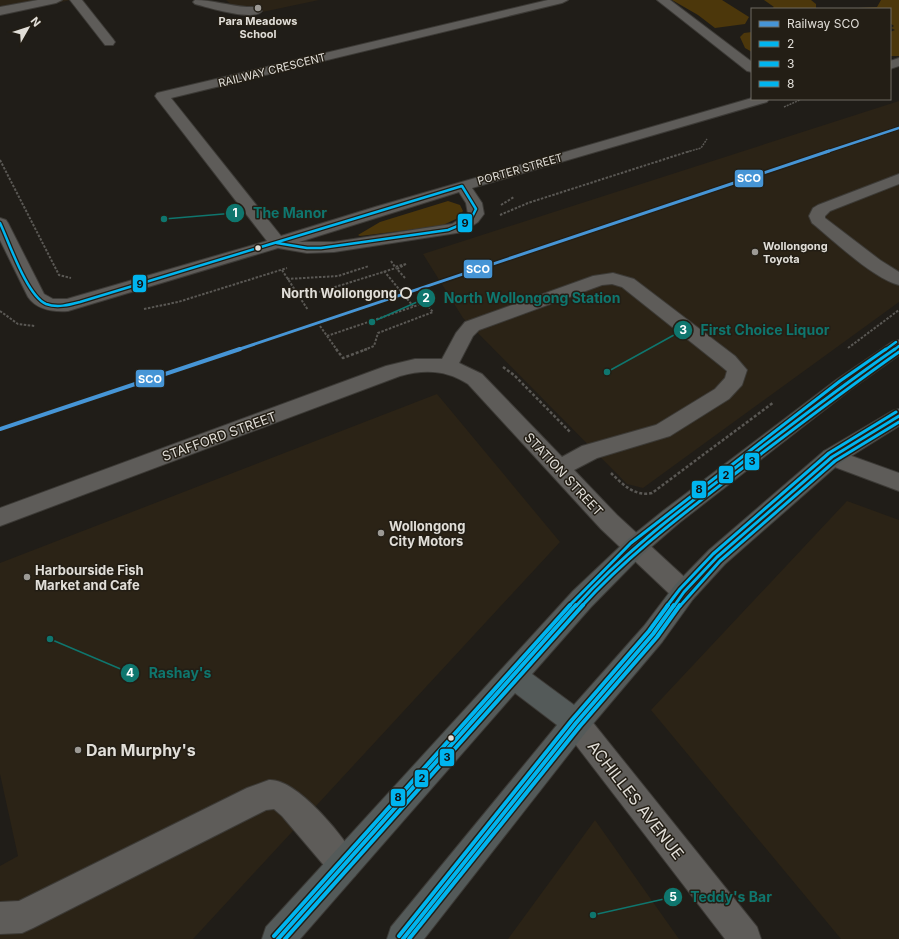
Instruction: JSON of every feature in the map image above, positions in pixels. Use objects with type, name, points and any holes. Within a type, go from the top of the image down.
[{"type":"main road","points":[[278,939],[582,599],[635,547],[671,517],[815,407],[899,346]]},
{"type":"main road","points":[[403,939],[534,778],[576,723],[653,634],[684,592],[716,557],[832,457],[899,416]]},
{"type":"main road","name":"ACHILLES AVENUE","points":[[514,676],[576,723]]},
{"type":"street","points":[[0,11],[56,0]]},
{"type":"street","points":[[76,0],[109,42]]},
{"type":"street","name":"RAILWAY CRESCENT","points":[[277,243],[162,96],[562,0]]},
{"type":"street","points":[[663,0],[751,67]]},
{"type":"street","points":[[199,2],[232,10],[256,11]]},
{"type":"street","name":"PORTER STREET","points":[[0,223],[33,291],[42,302],[59,306],[80,302],[462,186],[759,100]]},
{"type":"street","points":[[897,274],[868,259],[818,220],[816,215],[817,212],[824,208],[899,179]]},
{"type":"street","points":[[277,243],[307,248],[321,248],[457,228],[472,219],[476,214],[474,203],[462,186]]},
{"type":"street","points":[[444,366],[465,333],[472,326],[608,278],[622,280],[628,283],[728,361],[737,370],[735,380],[722,394],[663,431],[590,452],[558,469]]},
{"type":"street","name":"STAFFORD STREET","points":[[0,517],[393,371],[421,364],[444,366]]},
{"type":"street","name":"STATION STREET","points":[[444,366],[463,371],[475,379],[558,469],[635,547],[684,592]]},
{"type":"street","points":[[832,457],[899,482]]},
{"type":"street","name":"ACHILLES AVENUE","points":[[576,723],[745,939]]},
{"type":"street","points":[[0,918],[6,919],[22,917],[265,795],[275,795],[290,803],[344,865]]},
{"type":"path","points":[[0,160],[59,275],[74,279]]},
{"type":"path","points":[[499,207],[504,201],[514,197]]},
{"type":"path","points":[[497,217],[498,212]]},
{"type":"path","points":[[389,260],[395,266],[406,264]]},
{"type":"path","points":[[300,298],[406,264]]},
{"type":"path","points":[[405,278],[397,268],[406,264]]},
{"type":"path","points":[[287,279],[338,276],[375,265]]},
{"type":"path","points":[[282,270],[308,310]]},
{"type":"path","points":[[384,271],[414,306]]},
{"type":"path","points":[[418,293],[425,301],[436,299]]},
{"type":"path","points":[[328,336],[436,299]]},
{"type":"path","points":[[320,326],[343,358],[374,346],[378,333],[433,312],[427,304],[436,299]]},
{"type":"path","points":[[843,351],[899,310]]},
{"type":"path","points":[[643,495],[652,493],[780,398]]},
{"type":"shaded area","points":[[0,0],[71,0],[0,15]]},
{"type":"shaded area","name":"Para Meadows School","points":[[226,0],[319,0],[244,16]]},
{"type":"shaded area","points":[[672,0],[722,0],[749,17],[745,24],[715,28],[698,15]]},
{"type":"shaded area","points":[[764,0],[811,0],[816,4],[816,8],[772,8],[774,7]]},
{"type":"shaded area","points":[[881,0],[899,0],[899,56],[891,56],[891,32],[895,30],[891,28],[894,26],[891,24],[891,8],[858,8],[877,7]]},
{"type":"shaded area","points":[[751,32],[751,51],[745,48],[740,37],[744,33]]},
{"type":"shaded area","points":[[899,101],[899,302],[643,488],[627,484],[463,318],[423,254]]},
{"type":"shaded area","points":[[448,201],[460,205],[463,211],[456,219],[441,226],[360,236],[358,235],[380,222]]},
{"type":"shaded area","points":[[437,394],[560,542],[193,939],[0,939],[0,866],[18,856],[0,774],[0,563]]},
{"type":"shaded area","points":[[847,501],[899,520],[899,939],[841,939],[651,710]]},
{"type":"shaded area","points":[[595,820],[679,939],[508,939]]},
{"type":"rail line","name":"SCO","points":[[0,429],[899,128]]},
{"type":"transit line","name":"9","points":[[0,223],[19,266],[31,288],[43,302],[62,306],[80,302],[462,186],[476,209],[470,221],[448,230],[321,248],[307,248],[277,243]]},
{"type":"transit line","name":"8","points":[[274,936],[578,596],[631,543],[840,381],[896,342]]},
{"type":"transit line","name":"2","points":[[278,939],[582,599],[635,547],[671,517],[843,385],[899,346]]},
{"type":"transit line","name":"3","points":[[285,939],[586,602],[638,551],[674,521],[846,389],[899,352]]},
{"type":"transit line","name":"8","points":[[399,936],[572,720],[649,631],[680,589],[713,554],[829,453],[896,412]]},
{"type":"transit line","name":"2","points":[[403,939],[576,723],[653,634],[684,592],[717,557],[832,457],[899,416]]},
{"type":"transit line","name":"3","points":[[409,939],[580,726],[657,637],[688,595],[720,561],[835,461],[899,422]]},
{"type":"place","name":"Para Meadows School","points":[[258,8]]},
{"type":"place","name":"The Manor","points":[[164,219]]},
{"type":"place","name":"Wollongong Toyota","points":[[755,252]]},
{"type":"place","name":"North Wollongong","points":[[406,293]]},
{"type":"place","name":"North Wollongong Station","points":[[372,322]]},
{"type":"place","name":"First Choice Liquor","points":[[607,372]]},
{"type":"place","name":"Wollongong City Motors","points":[[381,533]]},
{"type":"place","name":"Harbourside Fish Market and Cafe","points":[[27,577]]},
{"type":"place","name":"Rashay's","points":[[50,639]]},
{"type":"place","name":"Dan Murphy's","points":[[78,750]]},
{"type":"place","name":"Teddy's Bar","points":[[593,915]]}]
